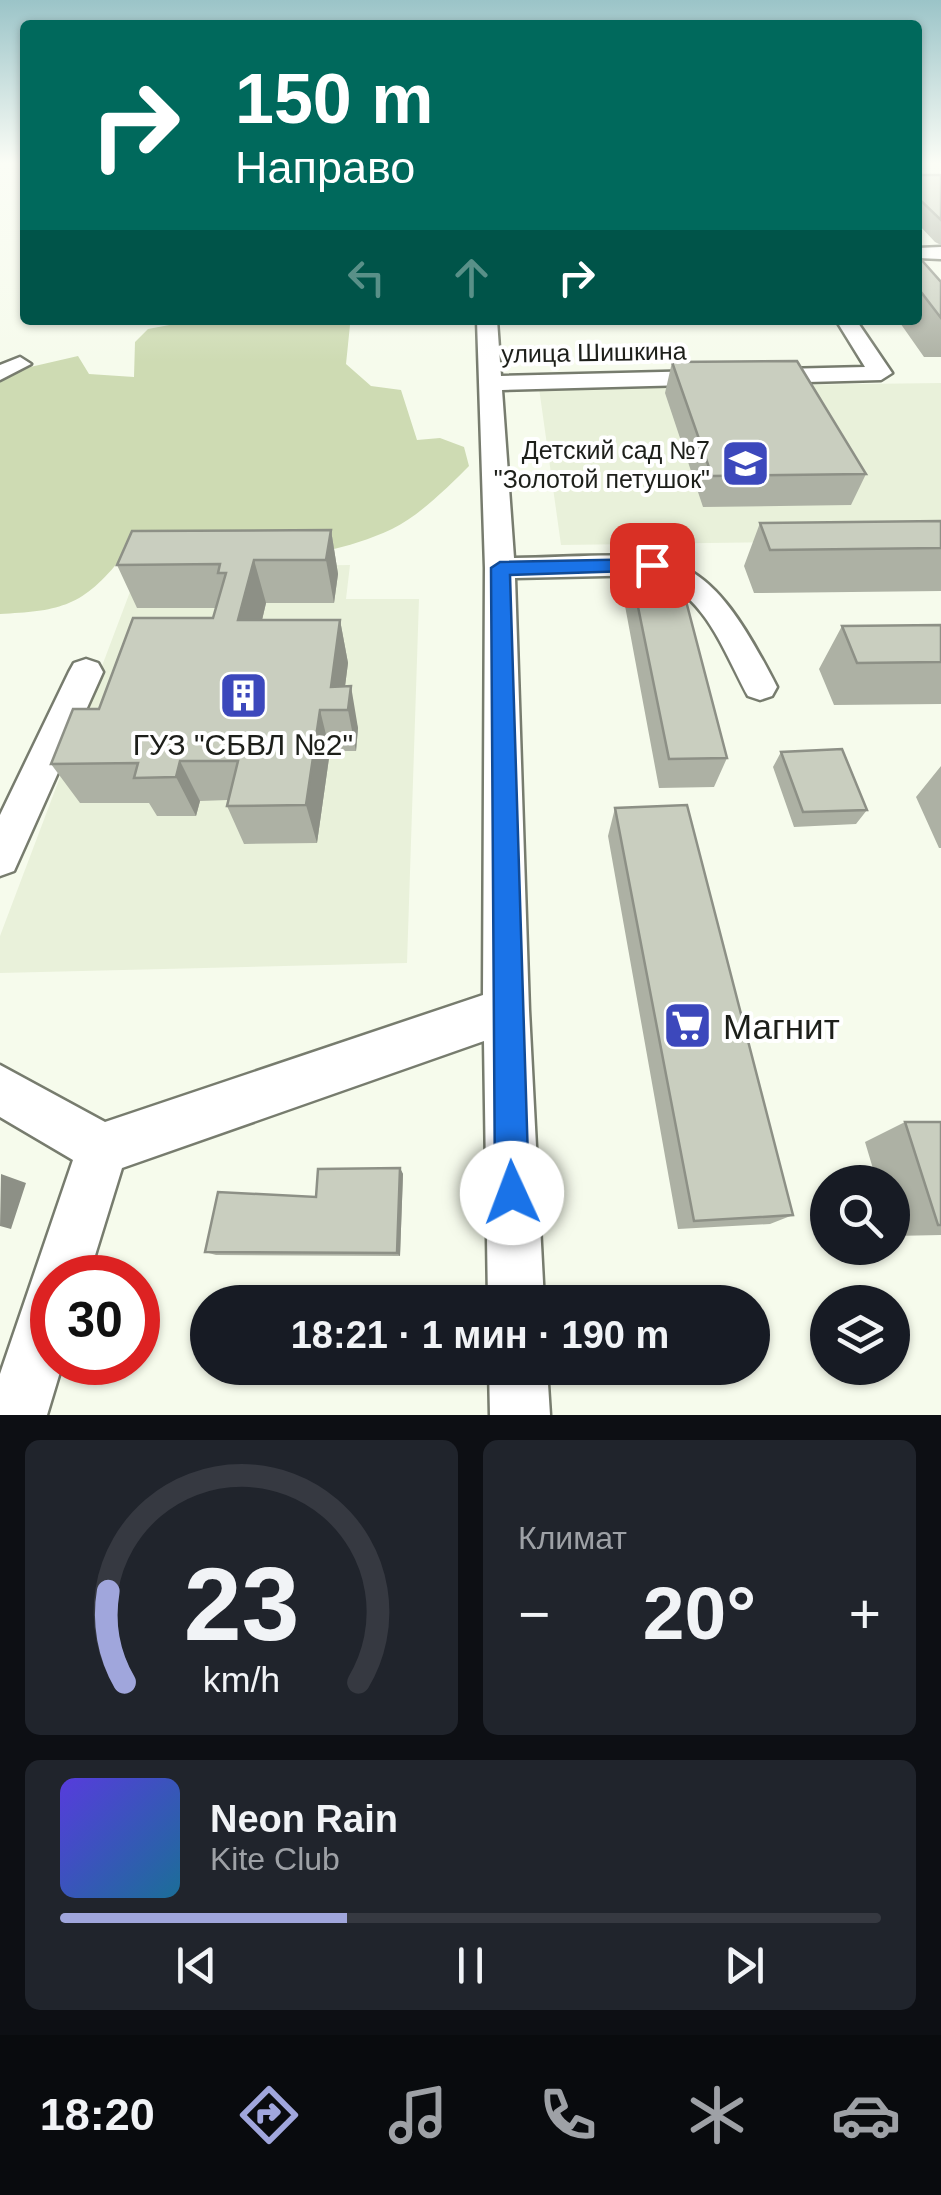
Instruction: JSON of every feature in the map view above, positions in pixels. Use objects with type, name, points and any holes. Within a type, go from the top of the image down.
[{"type":"street","points":[[487,325],[500,568],[506,1010],[515,1285]]},
{"type":"street","name":"улица Шишкина","points":[[488,382],[881,373],[849,325]]},
{"type":"street","points":[[500,568],[652,565],[672,569],[700,590],[732,631],[760,686]]},
{"type":"street","points":[[0,858],[86,672]]},
{"type":"street","points":[[0,1089],[102,1149],[506,1010]]},
{"type":"street","points":[[67,1255],[102,1149]]},
{"type":"street","points":[[16,1415],[30,1371]]},
{"type":"street","points":[[519,1385],[520,1415]]},
{"type":"shaded area","name":"Детский сад №7 \"Золотой петушок\"","points":[[941,383],[941,540],[561,545],[539,388]]},
{"type":"shaded area","points":[[350,565],[346,599],[419,599],[407,963],[0,973],[0,936],[139,568]]},
{"type":"green space","points":[[169,325],[350,325],[346,364],[371,386],[401,390],[417,440],[440,438],[464,447],[469,466],[412,517],[360,542],[326,551],[257,560],[118,562],[92,589],[66,604],[0,614],[0,374],[78,356],[89,374],[134,377],[135,342],[148,329]]},
{"type":"building","points":[[922,261],[941,282],[941,318],[922,293]]},
{"type":"building","points":[[797,361],[866,474],[712,476],[672,362]]},
{"type":"building","points":[[941,521],[941,548],[770,550],[760,523]]},
{"type":"building","points":[[331,530],[326,560],[254,560],[238,620],[340,620],[331,687],[351,686],[348,710],[320,710],[306,805],[227,806],[238,761],[180,761],[176,777],[134,778],[138,763],[51,764],[73,709],[99,709],[133,618],[213,618],[226,573],[218,573],[220,564],[117,565],[132,531]]},
{"type":"building","points":[[653,547],[674,555],[727,758],[669,759],[626,548]]},
{"type":"building","points":[[941,625],[941,662],[857,663],[842,626]]},
{"type":"building","points":[[842,749],[867,810],[803,812],[781,752]]},
{"type":"building","points":[[687,805],[793,1215],[694,1221],[615,808]]},
{"type":"building","points":[[905,1122],[941,1122],[941,1225],[938,1225]]},
{"type":"building","points":[[400,1168],[397,1253],[205,1252],[218,1192],[316,1197],[318,1169]]},
{"type":"place","name":"Детский сад №7 \"Золотой петушок\"","points":[[745,464]]},
{"type":"place","name":"ГУЗ \"СБВЛ №2\"","points":[[243,695]]},
{"type":"place","name":"Магнит","points":[[688,1026]]},
{"type":"route","points":[[512,1193],[500,568],[652,565]]}]
